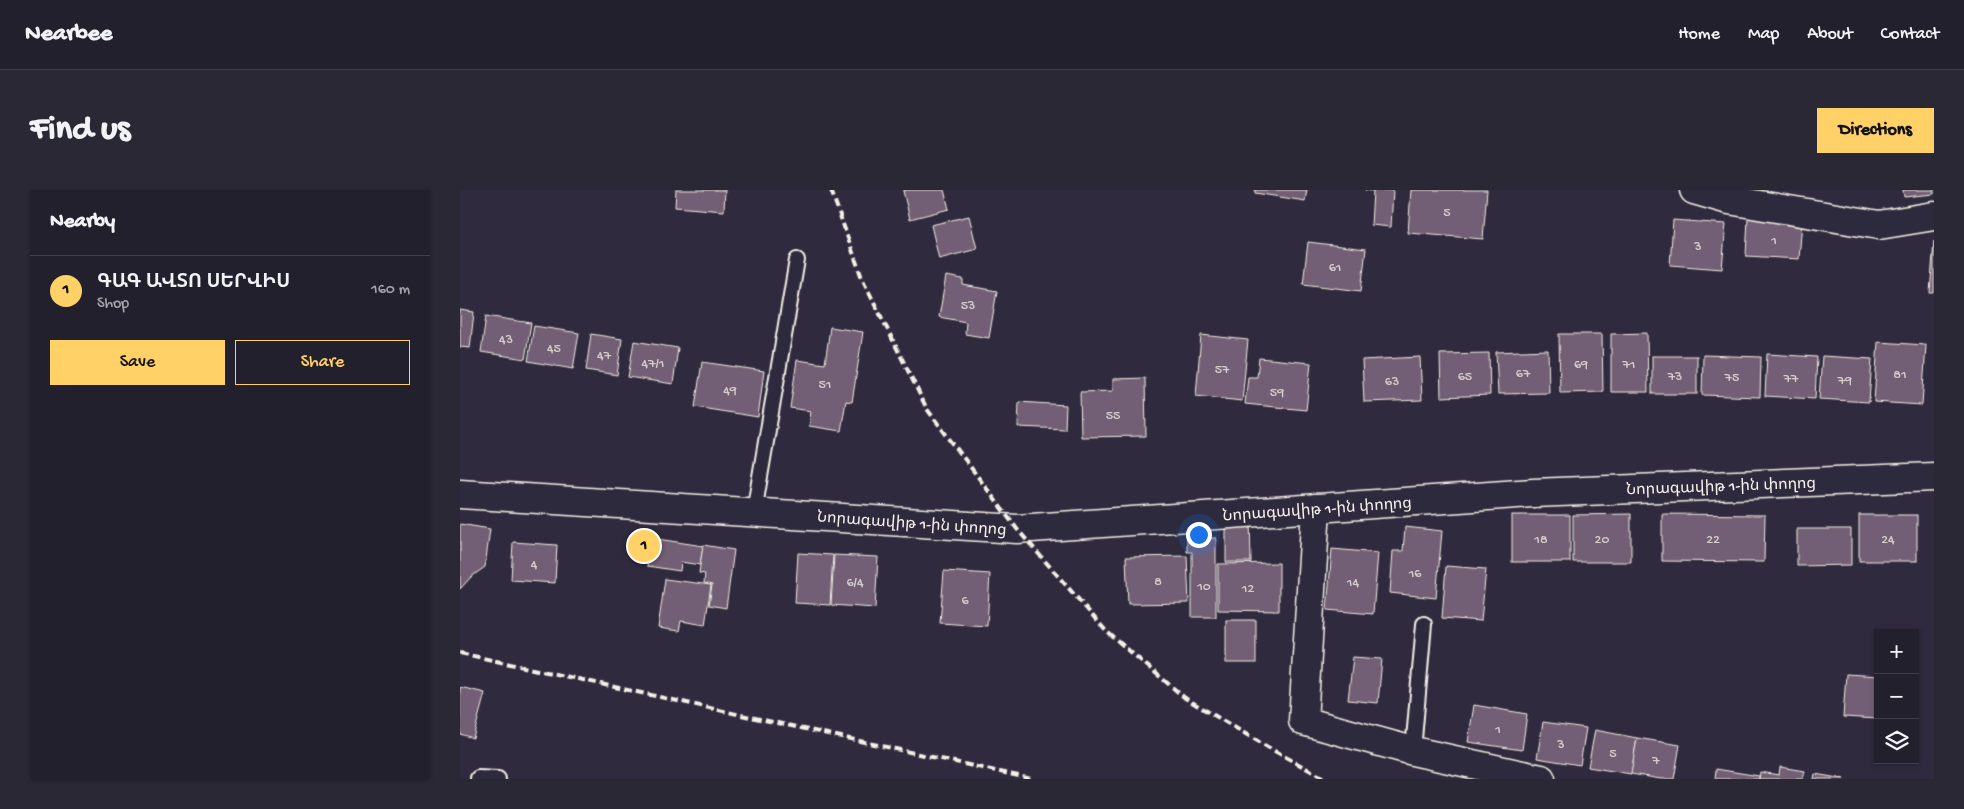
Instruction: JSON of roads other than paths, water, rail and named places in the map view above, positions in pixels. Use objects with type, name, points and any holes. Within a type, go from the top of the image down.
[{"type":"main road","points":[[1694,190],[1879,225],[1934,216]]},
{"type":"main road","name":"Նորագավիթ 1-ին փողոց","points":[[460,494],[1017,529],[1533,493],[1934,477]]},
{"type":"main road","points":[[1316,508],[1303,721],[1413,751],[1541,779]]},
{"type":"lane","points":[[754,512],[797,260]]},
{"type":"lane","points":[[1413,751],[1424,624]]},
{"type":"lane","points":[[478,779],[498,779]]},
{"type":"railway","points":[[831,190],[862,278],[927,409],[1017,529],[1106,631],[1185,698],[1326,779]]},
{"type":"railway","points":[[460,653],[1032,779]]},
{"type":"place","name":"ԳԱԳ ԱՎՏՈ ՍԵՐՎԻՍ","points":[[644,546]]}]
